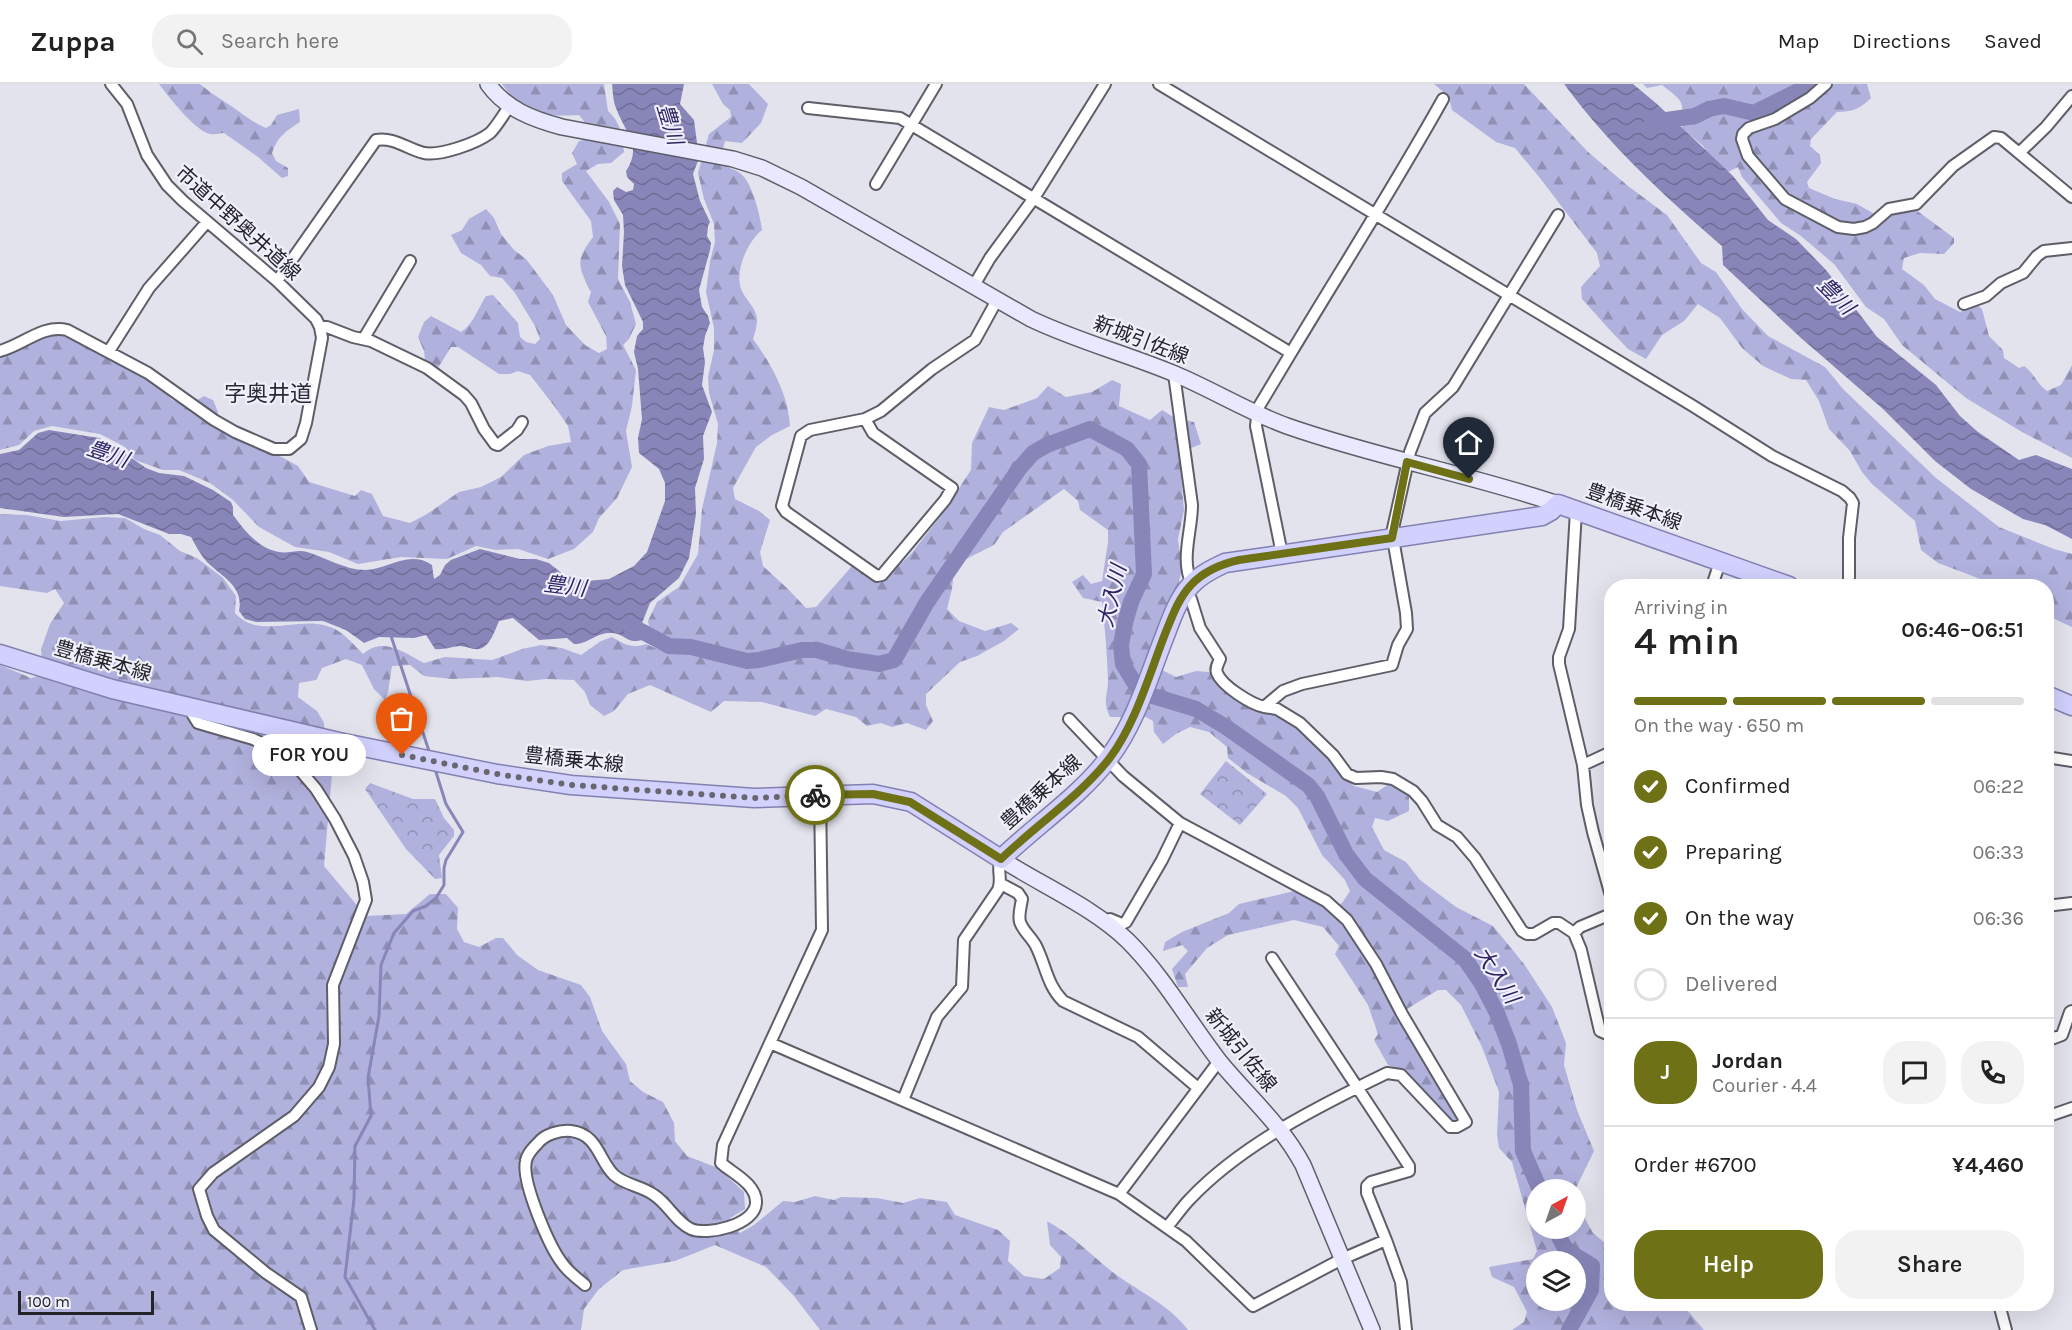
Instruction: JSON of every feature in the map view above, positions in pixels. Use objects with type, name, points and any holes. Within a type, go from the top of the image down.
[{"type":"main road","points":[[488,84],[509,107]]},
{"type":"main road","name":"新城引佐線","points":[[509,107],[537,120],[562,127],[733,159],[762,168],[801,187],[973,287],[1057,331],[1174,374],[1285,425],[1558,504]]},
{"type":"main road","name":"豊橋乗本線","points":[[0,654],[112,689],[497,774],[571,785],[754,798],[873,794],[910,802],[1001,859],[1089,781],[1109,759],[1124,736],[1174,611],[1188,589],[1207,572],[1225,563],[1542,516],[1558,504],[1769,579]]},
{"type":"main road","points":[[2054,698],[2072,706]]},
{"type":"main road","name":"新城引佐線","points":[[1001,859],[1105,921],[1127,941],[1148,963],[1220,1062],[1281,1128],[1303,1165],[1372,1330]]},
{"type":"street","name":"市道中野奥井道線","points":[[111,84],[127,104],[147,155],[157,172],[183,201],[277,281],[318,323]]},
{"type":"street","points":[[876,184],[936,84]]},
{"type":"street","points":[[973,287],[990,258],[1034,198],[1105,84]]},
{"type":"street","points":[[1159,84],[1772,456],[1825,481],[1850,498],[1853,503],[1849,537],[1849,579]]},
{"type":"street","points":[[1826,84],[1810,98],[1775,118],[1749,128],[1743,134],[1742,139],[1748,156],[1785,199],[1838,227],[1854,229],[1865,227],[1889,210],[1916,204],[1953,166],[1994,137],[2001,138],[2072,197]]},
{"type":"street","points":[[2019,153],[2046,127],[2072,96]]},
{"type":"street","points":[[1282,554],[1256,426],[1257,412],[1374,214],[1402,172],[1443,99]]},
{"type":"street","points":[[277,281],[376,140],[388,138],[424,153],[440,154],[489,133],[509,107]]},
{"type":"street","points":[[808,108],[900,118],[1291,353]]},
{"type":"street","points":[[1263,707],[1283,691],[1302,684],[1392,665],[1398,645],[1407,629],[1392,538],[1407,462],[1425,413],[1453,387],[1558,215]]},
{"type":"street","points":[[109,351],[149,288],[207,222]]},
{"type":"street","points":[[1964,304],[1986,296],[2001,283],[2023,273],[2044,251],[2072,248]]},
{"type":"street","points":[[364,338],[410,261]]},
{"type":"street","points":[[865,419],[873,434],[952,488],[945,500],[882,575],[877,576],[786,512],[782,506],[801,436],[810,430],[865,419],[881,411],[932,369],[975,340],[997,300]]},
{"type":"street","points":[[0,351],[47,330],[57,328],[80,336],[148,372],[214,420],[235,432],[274,449],[289,449],[301,440],[306,423],[322,338],[318,323]]},
{"type":"street","points":[[318,323],[353,337],[364,338],[427,368],[464,395],[479,415],[484,429],[495,444],[501,443],[517,430],[522,422]]},
{"type":"street","points":[[1174,374],[1192,505],[1192,523],[1187,544],[1188,589],[1200,628],[1220,659],[1216,667],[1217,674],[1253,704],[1277,710],[1300,723],[1326,747],[1347,774],[1356,778],[1393,779],[1413,791],[1437,825],[1457,837],[1466,846],[1522,932],[1534,934],[1553,923],[1559,923],[1574,933],[1581,950],[1600,1031],[1604,1033]]},
{"type":"street","points":[[1576,511],[1569,629],[1559,657],[1583,765],[1587,805],[1604,869]]},
{"type":"street","points":[[1714,579],[1720,562]]},
{"type":"street","points":[[192,708],[193,716],[198,723],[253,739],[281,752],[299,769],[316,789],[335,819],[354,856],[363,882],[366,900],[333,985],[334,1044],[328,1067],[319,1087],[294,1116],[213,1173],[199,1189],[214,1230],[266,1273],[301,1297],[311,1330]]},
{"type":"street","points":[[1069,719],[1123,776],[1180,823],[1326,900],[1347,920],[1376,964],[1402,1014],[1466,1122],[1457,1127],[1450,1127],[1401,1075],[1387,1072],[1281,1128],[1210,1180],[1190,1199],[1167,1227]]},
{"type":"street","points":[[1583,765],[1604,755]]},
{"type":"street","points":[[2054,759],[2072,761]]},
{"type":"street","points":[[585,1285],[561,1262],[531,1196],[525,1169],[530,1151],[542,1138],[553,1133],[571,1131],[583,1135],[594,1144],[614,1175],[622,1181],[656,1195],[685,1226],[693,1230],[706,1232],[730,1227],[743,1221],[752,1212],[756,1203],[753,1193],[746,1182],[721,1163],[723,1145],[822,930],[820,795]]},
{"type":"street","points":[[1105,921],[1110,919],[1122,924],[1126,922],[1162,860],[1180,823]]},
{"type":"street","points":[[903,1100],[936,1017],[962,987],[964,940],[1001,884],[998,865],[1001,859]]},
{"type":"street","points":[[1001,884],[1018,893],[1022,899],[1019,919],[1021,925],[1036,947],[1047,978],[1057,995],[1063,1001],[1138,1037],[1198,1088]]},
{"type":"street","points":[[2054,905],[2072,903]]},
{"type":"street","points":[[1574,933],[1580,927],[1604,917]]},
{"type":"street","points":[[1272,958],[1409,1166],[1409,1171],[1371,1182],[1367,1186],[1367,1194],[1401,1282],[1406,1330]]},
{"type":"street","points":[[2054,1038],[2062,1035],[2072,1011]]},
{"type":"street","points":[[770,1043],[1119,1194],[1186,1241],[1253,1306],[1342,1259],[1386,1240]]},
{"type":"street","points":[[1119,1194],[1220,1062]]},
{"type":"street","points":[[2054,1115],[2072,1108]]},
{"type":"street","points":[[2001,1311],[2006,1330]]},
{"type":"green space","points":[[159,84],[200,84],[266,128],[271,125],[277,115],[299,109],[300,122],[283,135],[272,153],[276,161],[288,168],[288,176],[282,178],[258,157],[224,133],[210,134],[197,127]]},
{"type":"green space","points":[[502,84],[604,84],[608,111],[620,130],[624,152],[611,163],[598,164],[586,171],[609,202],[620,224],[618,279],[630,302],[636,324],[629,339],[623,345],[636,370],[632,406],[626,431],[632,467],[617,498],[599,518],[593,532],[574,549],[548,559],[518,549],[496,550],[476,546],[447,559],[401,557],[358,564],[329,552],[295,547],[259,527],[233,500],[210,483],[179,470],[163,470],[135,460],[125,447],[100,434],[52,426],[34,431],[19,445],[0,450],[0,353],[50,334],[66,336],[157,383],[172,400],[189,405],[204,396],[213,400],[218,412],[216,425],[247,443],[276,454],[298,466],[309,482],[355,496],[361,490],[372,494],[383,516],[410,523],[459,492],[481,487],[501,477],[524,455],[548,446],[571,442],[568,426],[530,375],[518,371],[499,374],[458,347],[451,347],[438,368],[425,360],[418,337],[424,322],[431,316],[461,332],[472,321],[486,296],[493,295],[518,323],[520,337],[526,342],[535,344],[540,339],[535,326],[515,293],[502,278],[490,276],[481,265],[461,253],[451,235],[462,230],[469,219],[486,209],[494,218],[501,234],[514,250],[526,259],[553,295],[566,325],[585,345],[599,353],[607,349],[606,336],[588,302],[591,292],[580,264],[583,252],[593,237],[591,221],[562,181],[562,173],[577,164],[572,153],[579,141],[588,139],[587,125],[579,115],[544,114],[526,108]]},
{"type":"green space","points":[[712,84],[749,84],[768,104],[761,123],[742,143],[725,141],[719,164],[736,171],[745,178],[758,210],[762,230],[743,258],[739,275],[740,284],[757,316],[753,339],[778,380],[789,414],[790,426],[772,435],[756,447],[733,488],[735,499],[759,511],[770,520],[760,552],[763,566],[806,608],[816,607],[852,566],[870,578],[885,579],[911,554],[940,517],[971,470],[972,443],[989,407],[1004,410],[1037,398],[1048,386],[1066,397],[1092,392],[1112,380],[1121,384],[1119,406],[1150,420],[1162,410],[1175,418],[1194,422],[1201,444],[1179,453],[1184,510],[1178,539],[1182,568],[1160,669],[1176,677],[1196,671],[1209,672],[1219,685],[1267,706],[1294,723],[1330,754],[1344,776],[1354,786],[1377,792],[1389,784],[1409,794],[1409,811],[1388,821],[1375,818],[1372,827],[1384,850],[1406,862],[1420,880],[1456,907],[1493,926],[1524,964],[1552,1007],[1566,1043],[1564,1065],[1577,1110],[1594,1151],[1580,1179],[1526,1179],[1526,1212],[1512,1162],[1499,1148],[1497,1135],[1499,1092],[1482,1047],[1461,1005],[1446,990],[1438,990],[1407,1009],[1400,1022],[1452,1107],[1457,1120],[1452,1122],[1415,1081],[1388,1065],[1374,1040],[1378,1034],[1368,1005],[1335,954],[1339,946],[1323,927],[1294,920],[1228,935],[1207,948],[1185,974],[1188,987],[1178,987],[1172,969],[1188,951],[1182,945],[1163,951],[1165,942],[1182,932],[1229,913],[1239,904],[1294,891],[1331,908],[1342,903],[1350,891],[1345,880],[1322,855],[1298,808],[1286,796],[1247,773],[1228,758],[1227,747],[1209,732],[1190,727],[1163,744],[1154,732],[1153,721],[1146,717],[1110,717],[1106,702],[1108,680],[1102,602],[1083,598],[1072,582],[1083,575],[1091,584],[1102,581],[1108,530],[1080,510],[1078,501],[1064,489],[1003,532],[994,545],[962,561],[954,570],[947,609],[959,621],[985,631],[1011,623],[1019,629],[1004,641],[977,656],[960,662],[926,694],[926,705],[933,721],[926,730],[907,723],[892,727],[881,723],[867,726],[856,717],[826,709],[815,716],[762,702],[724,701],[711,712],[650,685],[628,694],[614,711],[604,716],[590,705],[585,692],[574,680],[527,681],[498,677],[452,679],[424,676],[410,665],[392,666],[385,700],[374,689],[362,665],[346,659],[322,668],[316,680],[299,683],[298,697],[317,711],[324,723],[325,748],[333,762],[324,866],[366,916],[406,914],[430,894],[446,894],[458,908],[457,929],[464,942],[479,947],[496,938],[503,938],[517,955],[538,970],[581,985],[590,997],[602,1031],[626,1064],[630,1081],[643,1092],[663,1102],[674,1123],[675,1141],[687,1156],[718,1168],[744,1192],[745,1209],[730,1218],[740,1233],[754,1225],[783,1201],[795,1202],[815,1196],[834,1200],[841,1197],[877,1198],[903,1203],[920,1198],[947,1202],[955,1215],[998,1230],[1010,1241],[1008,1261],[1024,1276],[1044,1279],[1060,1268],[1061,1257],[1050,1245],[1047,1221],[1072,1238],[1110,1270],[1161,1304],[1188,1330],[820,1330],[794,1296],[766,1267],[715,1245],[675,1261],[623,1270],[599,1289],[584,1309],[581,1330],[0,1330],[0,665],[31,678],[43,675],[41,649],[50,624],[64,603],[55,589],[47,593],[0,586],[0,514],[27,515],[61,521],[104,517],[125,518],[160,535],[180,551],[197,558],[223,578],[236,596],[235,613],[245,621],[269,626],[309,623],[322,625],[339,631],[363,654],[379,646],[386,646],[424,663],[445,657],[492,660],[541,645],[562,648],[581,655],[601,641],[612,637],[628,645],[646,644],[662,651],[664,638],[650,631],[648,621],[657,602],[679,587],[698,554],[702,509],[717,443],[718,424],[709,393],[708,377],[714,350],[714,328],[706,292],[715,242],[714,224],[704,199],[698,173],[709,134],[731,117],[730,110],[723,104]]},
{"type":"green space","points":[[1434,84],[1524,84],[1588,152],[1667,215],[1701,263],[1716,272],[1742,309],[1768,336],[1825,367],[1843,389],[1936,478],[1999,527],[2072,554],[2072,627],[2054,619],[2054,579],[1980,579],[1938,563],[1921,550],[1915,521],[1872,484],[1862,472],[1850,451],[1829,429],[1819,401],[1806,380],[1791,379],[1763,366],[1742,348],[1720,318],[1698,304],[1684,321],[1662,335],[1646,359],[1628,349],[1582,299],[1581,287],[1600,266],[1597,253],[1515,148],[1496,142],[1452,110],[1449,97]]},
{"type":"green space","points":[[1643,84],[1867,84],[1871,98],[1855,109],[1837,112],[1811,139],[1810,146],[1820,155],[1821,163],[1807,182],[1809,188],[1835,199],[1857,204],[1876,215],[1916,210],[1954,238],[1954,243],[1944,254],[1920,253],[1904,258],[1902,269],[1924,285],[1935,299],[1960,312],[1977,305],[1982,309],[1989,336],[2003,350],[2004,358],[2019,368],[2024,366],[2047,391],[2061,385],[2072,365],[2072,458],[2022,432],[1966,398],[1902,345],[1884,319],[1866,307],[1834,264],[1801,236],[1781,223],[1742,177],[1738,167],[1728,172],[1717,168],[1703,146],[1682,128],[1682,107],[1679,99],[1662,85],[1647,88]]},
{"type":"green space","points":[[1226,761],[1267,794],[1240,825],[1200,794]]},
{"type":"green space","points":[[370,783],[413,799],[435,799],[444,818],[454,830],[454,836],[439,855],[442,878],[435,879],[406,849],[365,789]]},
{"type":"green space","points":[[1586,1221],[1593,1233],[1604,1242],[1604,1311],[1688,1311],[1704,1330],[1512,1330],[1524,1322],[1526,1311],[1586,1311],[1586,1251],[1537,1251],[1534,1239],[1586,1239]]},
{"type":"green space","points":[[1526,1260],[1526,1310],[1514,1287],[1492,1277],[1489,1267]]},
{"type":"water","name":"豊川","points":[[612,84],[684,84],[680,104],[694,120],[699,158],[693,174],[700,201],[710,222],[707,236],[711,243],[710,250],[699,290],[702,307],[710,323],[703,348],[705,362],[702,385],[712,412],[703,436],[704,459],[695,488],[696,514],[689,558],[679,578],[650,603],[642,623],[647,632],[645,639],[634,641],[610,633],[579,644],[574,644],[567,638],[539,640],[513,618],[499,621],[492,638],[483,648],[459,646],[435,649],[426,635],[414,638],[379,637],[364,643],[346,630],[323,621],[256,622],[245,619],[239,611],[240,602],[235,588],[207,562],[191,537],[169,534],[118,514],[64,517],[0,508],[0,454],[19,450],[38,433],[49,430],[99,438],[146,468],[159,473],[184,476],[213,490],[231,502],[233,515],[253,538],[265,547],[279,552],[304,551],[343,566],[365,570],[415,559],[432,565],[434,579],[440,575],[445,565],[451,560],[480,549],[520,559],[536,559],[549,563],[564,575],[586,581],[609,579],[634,566],[647,552],[665,501],[665,483],[659,469],[639,453],[638,438],[642,419],[638,369],[634,352],[637,336],[643,329],[643,322],[625,285],[622,266],[623,215],[614,200],[613,191],[617,187],[626,192],[633,190],[634,184],[627,177],[626,171],[631,162],[633,146],[615,105]]},
{"type":"water","name":"豊川","points":[[1564,84],[1633,84],[1733,176],[1768,220],[1796,239],[1826,270],[1877,337],[1936,385],[1960,416],[1978,432],[2019,460],[2036,455],[2072,469],[2072,539],[2045,525],[2023,519],[1971,489],[1935,461],[1883,409],[1801,338],[1723,265],[1722,246],[1638,170]]},
{"type":"waterway","points":[[1652,122],[1695,116],[1709,109],[1724,106],[1754,113],[1812,84]]},
{"type":"waterway","name":"大入川","points":[[628,624],[669,646],[691,647],[747,661],[802,650],[817,650],[847,659],[879,664],[894,660],[927,602],[1019,469],[1033,453],[1047,445],[1090,429],[1127,449],[1139,464],[1144,574],[1131,602],[1125,623],[1121,645],[1123,664],[1135,684],[1153,696],[1196,709],[1226,727],[1308,785],[1317,796],[1346,854],[1365,879],[1465,959],[1482,984],[1509,1044],[1521,1085],[1523,1151],[1535,1179]]},
{"type":"waterway","points":[[391,636],[429,751]]},
{"type":"waterway","points":[[375,1330],[345,1277],[354,1199],[355,1146],[371,1116],[368,1078],[379,1016],[381,965],[394,933],[413,911],[426,906],[436,898],[444,885],[446,860],[463,832],[446,804],[435,769]]},
{"type":"waterway","name":"大入川","points":[[1560,1239],[1574,1255],[1592,1266],[1591,1290],[1569,1330]]},
{"type":"way so far","points":[[402,755],[497,774],[571,785],[754,798],[815,795]]},
{"type":"place","name":"FOR YOU","points":[[402,755]]},
{"type":"district","name":"字奥井道","points":[[268,394]]},
{"type":"route","points":[[815,795],[873,794],[910,802],[960,831],[1001,859],[1089,781],[1109,759],[1124,736],[1174,611],[1192,584],[1207,572],[1225,563],[1392,538],[1407,462],[1469,479]]}]
